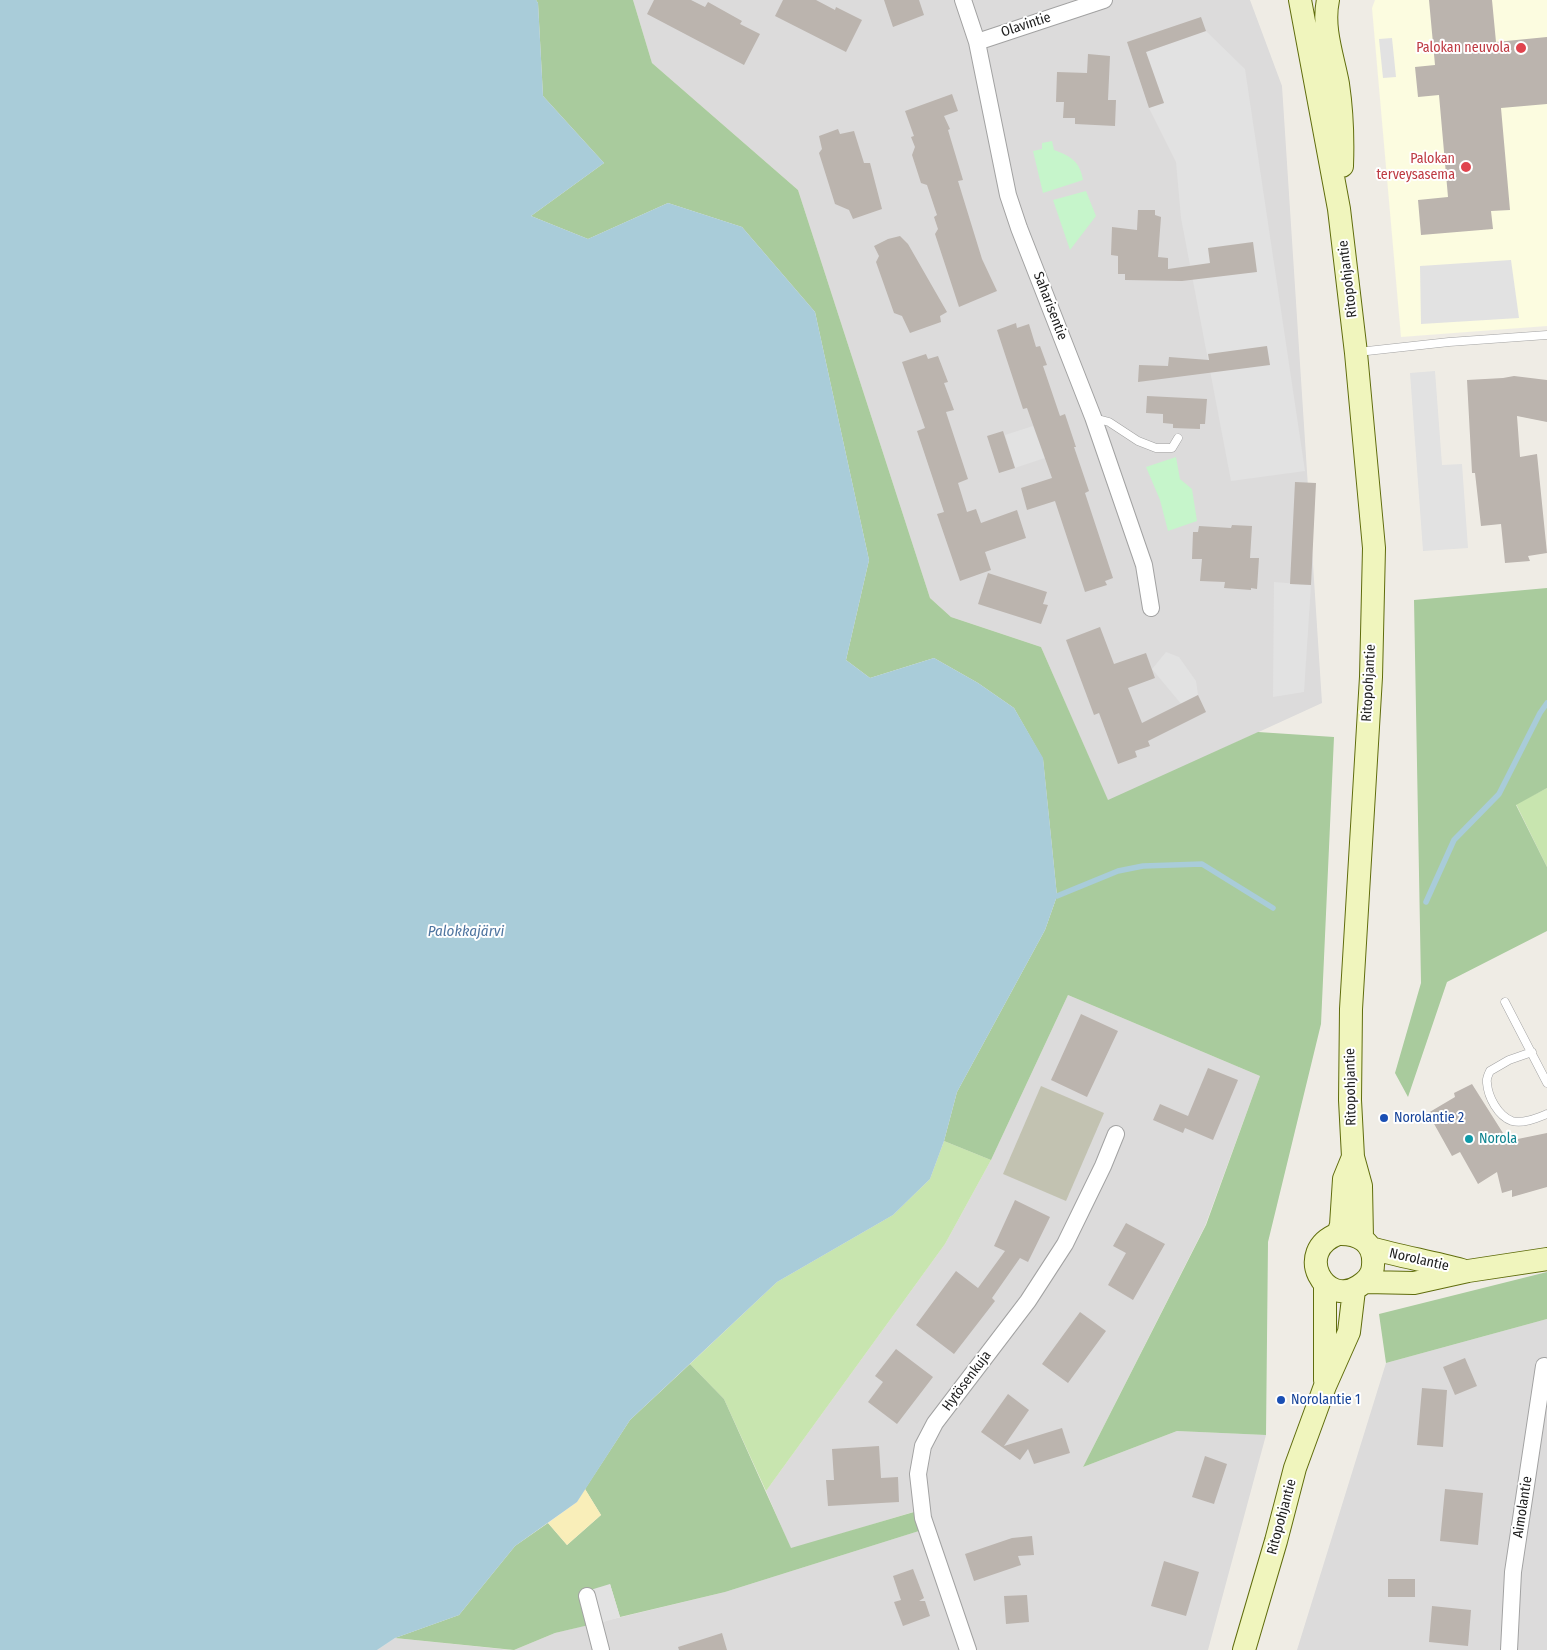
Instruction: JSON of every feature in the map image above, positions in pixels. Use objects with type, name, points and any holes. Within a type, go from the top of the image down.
[{"type":"main road","name":"Ritopohjantie","points":[[1300,0],[1339,209],[1356,353],[1374,548],[1370,677],[1350,1009],[1350,1100],[1353,1157],[1361,1186],[1366,1243]]},
{"type":"main road","name":"Ritopohjantie","points":[[1328,0],[1326,23],[1338,86],[1342,146],[1339,209]]},
{"type":"main road","name":"Ritopohjantie","points":[[1338,1234],[1341,1225],[1344,1179],[1353,1157]]},
{"type":"main road","points":[[1338,1234],[1348,1234],[1366,1243],[1373,1257],[1373,1266],[1371,1274],[1360,1286],[1341,1291],[1332,1289],[1319,1277],[1316,1268],[1318,1250],[1330,1237],[1338,1234]]},
{"type":"main road","name":"Norolantie","points":[[1366,1243],[1413,1260],[1423,1260],[1468,1271]]},
{"type":"main road","name":"Norolantie","points":[[1360,1286],[1414,1283],[1468,1271],[1503,1267],[1547,1258]]},
{"type":"main road","name":"Ritopohjantie","points":[[1324,1386],[1325,1284]]},
{"type":"main road","name":"Ritopohjantie","points":[[1244,1650],[1295,1468],[1324,1386],[1350,1332],[1360,1286]]},
{"type":"street","name":"Saharisentie","points":[[963,0],[977,42],[1008,195],[1092,417],[1144,565],[1151,608]]},
{"type":"street","name":"Olavintie","points":[[977,42],[1104,0]]},
{"type":"street","name":"Hytösenkuja","points":[[968,1650],[922,1518],[918,1474],[923,1446],[935,1424],[1028,1301],[1065,1244],[1103,1166],[1116,1134]]},
{"type":"street","name":"Aimolantie","points":[[1509,1650],[1513,1572],[1544,1366]]},
{"type":"street","points":[[587,1596],[601,1650]]},
{"type":"lane","points":[[1356,353],[1449,342],[1547,335]]},
{"type":"lane","points":[[1092,417],[1109,422],[1138,441],[1156,448],[1172,448],[1178,438]]},
{"type":"lane","points":[[1505,1002],[1547,1083]]},
{"type":"lane","points":[[1532,1052],[1509,1060],[1490,1071],[1486,1081],[1492,1100],[1501,1114],[1507,1118],[1523,1122],[1547,1114]]},
{"type":"shaded area","points":[[633,0],[1250,0],[1282,86],[1322,703],[1108,801],[1041,647],[951,617],[930,598],[798,190],[652,63]]},
{"type":"shaded area","name":"Palokan terveysasema","points":[[1375,0],[1547,0],[1547,326],[1401,337],[1372,8]]},
{"type":"shaded area","points":[[1206,31],[1245,69],[1305,471],[1231,481],[1181,218],[1176,162],[1149,108],[1164,103],[1146,52]]},
{"type":"shaded area","points":[[1392,38],[1396,77],[1383,78],[1379,39]]},
{"type":"shaded area","points":[[1511,260],[1519,318],[1421,324],[1420,266]]},
{"type":"shaded area","points":[[1435,371],[1442,465],[1462,464],[1468,548],[1423,551],[1410,373]]},
{"type":"shaded area","points":[[1033,426],[1045,458],[1015,468],[1005,435]]},
{"type":"shaded area","points":[[1274,582],[1311,585],[1304,692],[1273,697]]},
{"type":"shaded area","points":[[1166,652],[1179,657],[1196,681],[1198,695],[1182,705],[1152,669]]},
{"type":"shaded area","points":[[1068,995],[1260,1076],[1205,1226],[1083,1467],[1177,1431],[1266,1435],[1208,1650],[514,1650],[555,1633],[725,1592],[919,1531],[913,1512],[791,1549],[766,1491],[945,1244],[991,1160]]},
{"type":"shaded area","points":[[1041,1086],[1104,1113],[1066,1201],[1003,1174]]},
{"type":"shaded area","points":[[1547,1319],[1547,1650],[1297,1650],[1386,1363]]},
{"type":"shaded area","points":[[610,1584],[620,1617],[597,1624],[587,1591]]},
{"type":"shaded area","points":[[395,1638],[511,1650],[377,1650]]},
{"type":"green space","points":[[536,0],[633,0],[652,63],[798,190],[930,598],[951,617],[1041,647],[1108,800],[1258,732],[1334,737],[1321,1024],[1268,1242],[1266,1435],[1177,1431],[1083,1467],[1206,1225],[1260,1076],[1068,995],[991,1160],[944,1141],[957,1092],[1045,930],[1057,896],[1043,759],[1014,708],[978,683],[934,658],[870,678],[846,660],[869,560],[815,312],[742,227],[668,203],[588,239],[531,216],[604,163],[543,96],[538,3]]},
{"type":"green space","points":[[1052,141],[1054,150],[1069,157],[1077,164],[1083,180],[1043,193],[1033,151],[1042,149],[1042,143]]},
{"type":"green space","points":[[1086,191],[1096,216],[1070,250],[1053,200]]},
{"type":"green space","points":[[1176,457],[1180,479],[1192,489],[1197,521],[1168,531],[1160,500],[1146,467]]},
{"type":"green space","points":[[1547,588],[1547,788],[1516,805],[1547,867],[1547,931],[1447,982],[1408,1097],[1395,1073],[1421,983],[1414,600]]},
{"type":"green space","points":[[1547,788],[1547,867],[1516,804]]},
{"type":"green space","points":[[944,1141],[991,1160],[945,1244],[766,1491],[724,1399],[690,1364],[777,1282],[893,1215],[930,1179]]},
{"type":"green space","points":[[1547,1272],[1547,1319],[1386,1363],[1379,1314]]},
{"type":"green space","points":[[690,1364],[724,1399],[791,1548],[914,1512],[919,1531],[725,1592],[620,1617],[610,1584],[589,1625],[555,1633],[514,1650],[395,1638],[459,1615],[515,1546],[548,1523],[567,1545],[601,1515],[585,1489],[630,1420]]},
{"type":"sand","points":[[585,1489],[601,1515],[567,1545],[548,1523],[577,1502]]},
{"type":"water","name":"Palokkajärvi","points":[[0,0],[536,0],[538,3],[543,96],[604,163],[531,216],[588,239],[668,203],[742,227],[815,312],[869,560],[846,660],[870,678],[934,658],[978,683],[1014,708],[1043,758],[1057,896],[1045,930],[957,1092],[944,1141],[930,1179],[893,1215],[777,1282],[630,1420],[577,1502],[515,1546],[459,1615],[395,1638],[377,1650],[0,1650]]},
{"type":"building","points":[[654,0],[691,0],[705,7],[708,2],[742,21],[740,24],[760,34],[744,65],[647,14]]},
{"type":"building","points":[[783,0],[816,0],[835,10],[836,7],[862,20],[846,52],[775,16]]},
{"type":"building","points":[[884,0],[919,0],[924,15],[893,27]]},
{"type":"building","points":[[1429,0],[1492,0],[1496,42],[1547,37],[1547,104],[1501,108],[1510,210],[1491,211],[1493,229],[1421,235],[1418,200],[1448,197],[1439,95],[1418,97],[1415,67],[1435,65]]},
{"type":"building","points":[[1201,17],[1206,31],[1146,52],[1164,103],[1149,108],[1127,42]]},
{"type":"building","points":[[1088,54],[1110,56],[1108,100],[1116,100],[1115,126],[1075,124],[1075,118],[1063,118],[1064,102],[1056,102],[1057,72],[1087,73]]},
{"type":"building","points":[[952,94],[958,111],[944,116],[950,129],[948,130],[963,180],[958,181],[982,259],[997,291],[959,307],[935,234],[938,229],[934,217],[937,215],[927,185],[921,183],[912,155],[915,147],[911,137],[914,136],[905,111]]},
{"type":"building","points":[[838,129],[840,134],[854,131],[864,163],[870,163],[882,209],[853,219],[849,210],[835,204],[819,153],[822,149],[819,136]]},
{"type":"building","points":[[1138,210],[1155,210],[1155,215],[1161,217],[1158,257],[1168,258],[1168,269],[1210,263],[1208,248],[1253,242],[1257,272],[1182,281],[1125,280],[1125,274],[1118,274],[1118,256],[1111,255],[1112,227],[1137,230]]},
{"type":"building","points":[[900,236],[908,244],[947,312],[940,316],[941,322],[910,333],[902,316],[894,313],[876,262],[879,256],[874,246],[888,239]]},
{"type":"building","points":[[1016,323],[1017,328],[1029,324],[1036,347],[1040,346],[1047,365],[1043,366],[1060,416],[1065,414],[1076,447],[1074,447],[1089,491],[1085,493],[1113,578],[1105,581],[1107,585],[1085,592],[1055,501],[1027,510],[1021,488],[1052,478],[1027,408],[1023,409],[997,330]]},
{"type":"building","points":[[1267,346],[1270,365],[1138,382],[1139,365],[1168,366],[1169,357],[1209,360],[1208,354]]},
{"type":"building","points":[[926,354],[928,359],[938,356],[948,382],[944,383],[954,410],[946,412],[968,479],[958,483],[967,512],[976,509],[981,523],[1017,510],[1026,538],[985,552],[991,570],[960,581],[937,514],[944,512],[917,431],[925,428],[902,362]]},
{"type":"building","points":[[1514,376],[1547,380],[1547,422],[1517,416],[1520,457],[1537,454],[1547,553],[1528,556],[1530,561],[1505,563],[1501,524],[1481,526],[1475,473],[1472,473],[1467,380]]},
{"type":"building","points":[[1147,396],[1207,399],[1205,424],[1200,424],[1200,429],[1173,428],[1173,424],[1163,423],[1163,414],[1146,413]]},
{"type":"building","points":[[1003,431],[1015,468],[999,473],[987,436]]},
{"type":"building","points":[[1295,482],[1316,483],[1311,585],[1290,584]]},
{"type":"building","points":[[1232,525],[1252,526],[1250,558],[1259,558],[1257,589],[1224,588],[1225,582],[1200,581],[1202,559],[1192,559],[1193,532],[1198,532],[1199,526],[1231,528]]},
{"type":"building","points":[[988,573],[1047,592],[1043,604],[1048,605],[1041,624],[978,604]]},
{"type":"building","points":[[1100,627],[1114,664],[1146,653],[1155,678],[1128,688],[1142,723],[1198,695],[1206,712],[1148,741],[1150,746],[1135,751],[1137,757],[1118,764],[1099,713],[1094,715],[1066,640]]},
{"type":"building","points":[[1081,1014],[1118,1031],[1087,1097],[1051,1080]]},
{"type":"building","points":[[1208,1068],[1238,1080],[1213,1140],[1185,1128],[1183,1133],[1153,1120],[1160,1104],[1188,1116]]},
{"type":"building","name":"Norola","points":[[1472,1084],[1508,1141],[1547,1133],[1547,1187],[1512,1197],[1512,1190],[1502,1193],[1497,1172],[1478,1184],[1460,1152],[1452,1156],[1428,1113],[1455,1097],[1454,1093]]},
{"type":"building","points":[[1015,1200],[1050,1217],[1028,1262],[1020,1258],[992,1298],[995,1301],[954,1354],[916,1325],[956,1271],[978,1288],[1005,1251],[994,1246]]},
{"type":"building","points":[[1126,1223],[1165,1244],[1133,1300],[1108,1285],[1126,1253],[1113,1246]]},
{"type":"building","points":[[1080,1312],[1106,1331],[1068,1383],[1042,1364]]},
{"type":"building","points":[[896,1349],[933,1377],[897,1424],[868,1402],[883,1382],[875,1376]]},
{"type":"building","points":[[1465,1358],[1477,1386],[1455,1395],[1443,1367]]},
{"type":"building","points":[[1422,1388],[1447,1390],[1443,1447],[1417,1445]]},
{"type":"building","points":[[1008,1394],[1029,1410],[1004,1446],[1062,1428],[1070,1453],[1034,1464],[1028,1449],[1020,1460],[981,1432]]},
{"type":"building","points":[[879,1446],[881,1478],[898,1477],[899,1502],[828,1506],[826,1480],[834,1480],[832,1449]]},
{"type":"building","points":[[1205,1456],[1227,1464],[1214,1504],[1192,1497]]},
{"type":"building","points":[[1445,1489],[1483,1493],[1478,1545],[1440,1541]]},
{"type":"building","points":[[1032,1536],[1034,1555],[1018,1556],[1021,1565],[974,1581],[965,1554],[1012,1538]]},
{"type":"building","points":[[1164,1561],[1199,1572],[1186,1616],[1151,1606]]},
{"type":"building","points":[[913,1569],[924,1598],[919,1601],[925,1601],[930,1616],[903,1626],[894,1602],[901,1600],[893,1576]]},
{"type":"building","points":[[1388,1579],[1415,1579],[1415,1597],[1388,1597]]},
{"type":"building","points":[[1027,1595],[1029,1622],[1006,1624],[1004,1596]]},
{"type":"building","points":[[1432,1606],[1471,1610],[1468,1646],[1429,1642]]},
{"type":"building","points":[[722,1633],[727,1650],[679,1650],[678,1647]]},
{"type":"waterway","points":[[1426,902],[1454,840],[1499,794],[1540,713],[1547,703]]},
{"type":"waterway","points":[[1057,896],[1118,871],[1143,866],[1202,864],[1273,908]]},
{"type":"place","name":"Palokan neuvola","points":[[1521,48]]},
{"type":"place","name":"Palokan terveysasema","points":[[1466,167]]},
{"type":"place","name":"Norolantie 2","points":[[1384,1118]]},
{"type":"place","name":"Norola","points":[[1469,1139]]},
{"type":"place","name":"Norolantie 1","points":[[1281,1400]]}]
